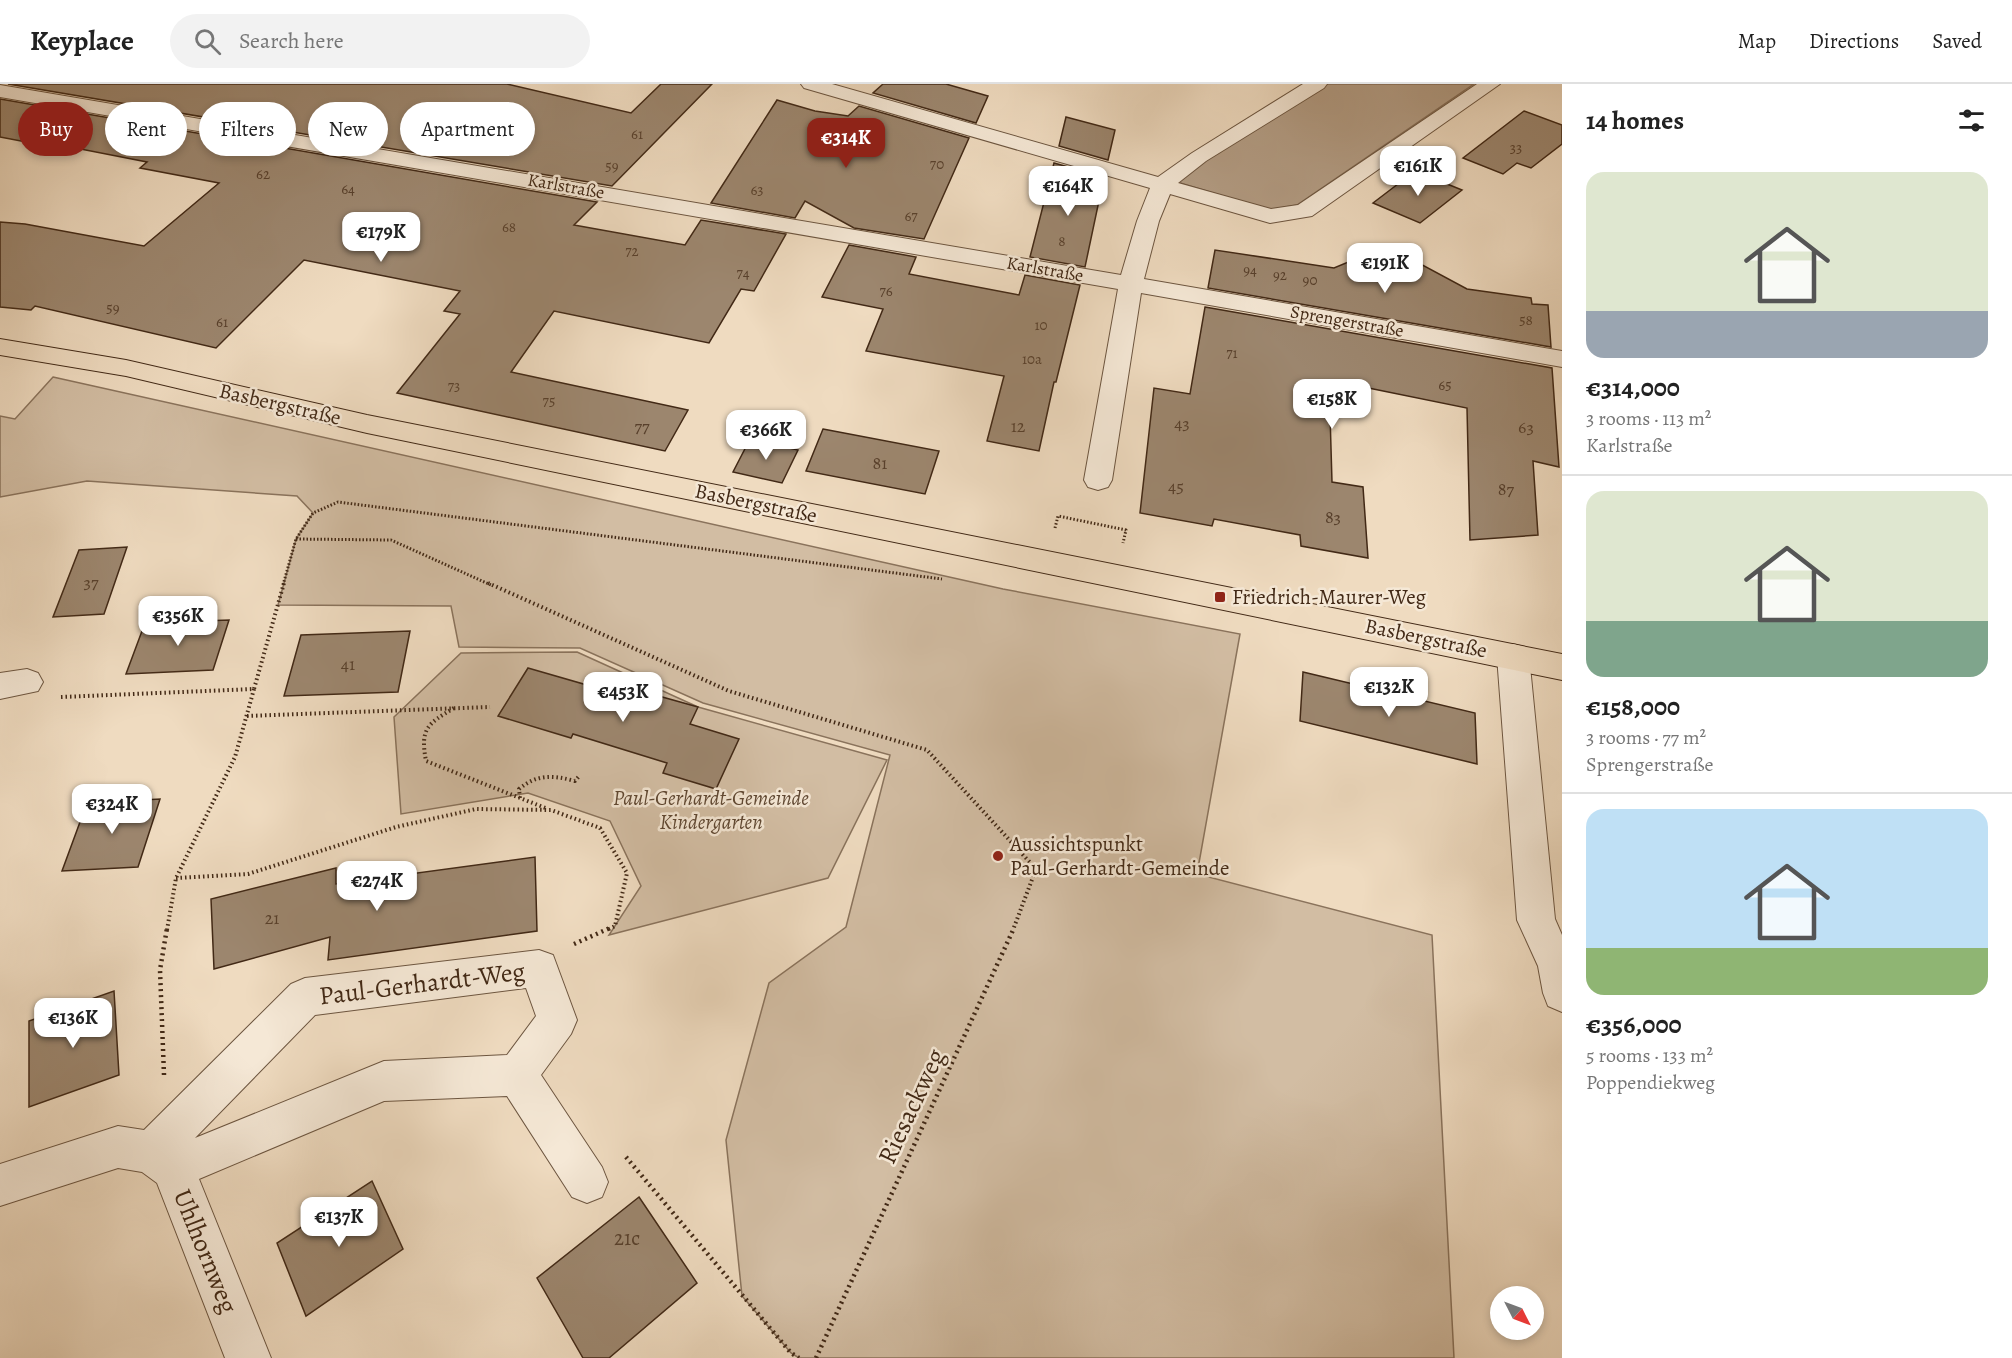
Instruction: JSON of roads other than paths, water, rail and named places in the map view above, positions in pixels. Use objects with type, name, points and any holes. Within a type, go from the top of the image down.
[{"type":"main road","name":"Basbergstraße","points":[[0,347],[126,368],[367,424],[1562,667]]},
{"type":"street","points":[[811,84],[1270,216],[1304,211],[1490,84]]},
{"type":"street","points":[[1098,480],[1131,283],[1148,221],[1163,184],[1199,157],[1317,84]]},
{"type":"street","name":"Karlstraße","points":[[0,91],[1131,283]]},
{"type":"street","name":"Sprengerstraße","points":[[1131,283],[1562,359]]},
{"type":"street","name":"Basbergstraße","points":[[1513,656],[1536,920],[1560,975]]},
{"type":"street","name":"Paul-Gerhardt-Weg","points":[[162,1160],[305,997],[539,968],[556,1020],[517,1075]]},
{"type":"street","points":[[0,1185],[118,1147],[162,1160],[384,1081],[517,1075],[587,1182]]},
{"type":"street","name":"Uhlhornweg","points":[[162,1160],[248,1358]]},
{"type":"place","name":"Friedrich-Maurer-Weg","points":[[1220,597]]},
{"type":"place","name":"Aussichtspunkt Paul-Gerhardt-Gemeinde","points":[[998,856]]},
{"type":"park label","name":"Paul-Gerhardt-Gemeinde Kindergarten","points":[[711,810]]}]
